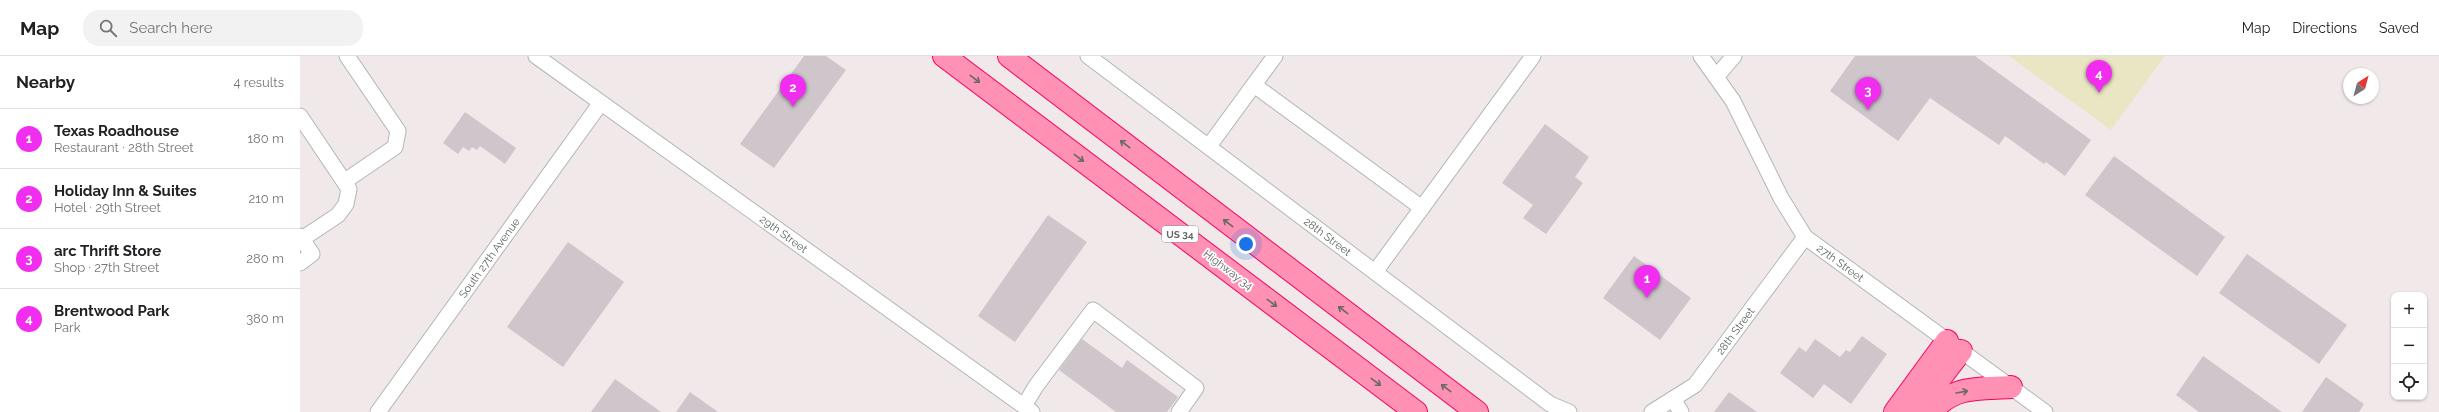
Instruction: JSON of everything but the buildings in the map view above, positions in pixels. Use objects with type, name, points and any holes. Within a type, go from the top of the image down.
[{"type":"highway","name":"Highway 34","points":[[944,56],[1416,412]]},
{"type":"highway","points":[[1010,56],[1477,412]]},
{"type":"highway","points":[[1895,412],[1954,346]]},
{"type":"highway","points":[[1914,412],[1954,346]]},
{"type":"highway","points":[[1931,412],[1941,400],[1958,392],[2011,387]]},
{"type":"street","points":[[344,181],[395,147],[398,131],[347,56]]},
{"type":"street","name":"29th Street","points":[[536,56],[600,104],[1028,409]]},
{"type":"street","name":"28th Street","points":[[1088,56],[1550,404],[1569,412]]},
{"type":"street","points":[[1208,146],[1275,56]]},
{"type":"street","points":[[1375,272],[1534,56]]},
{"type":"street","name":"27th Street","points":[[1701,56],[1732,101],[1781,198],[1805,237],[2044,412]]},
{"type":"street","points":[[1716,76],[1734,56]]},
{"type":"street","points":[[1254,85],[1422,208]]},
{"type":"street","name":"South 27th Avenue","points":[[378,412],[600,104]]},
{"type":"street","points":[[300,116],[349,189],[346,204],[338,215],[301,238],[312,254],[300,263]]},
{"type":"street","name":"28th Street","points":[[1652,412],[1695,385],[1805,237]]},
{"type":"street","points":[[1028,409],[1036,386],[1093,310],[1196,388],[1179,412]]},
{"type":"street","points":[[1673,399],[1681,412]]},
{"type":"shaded area","points":[[2009,56],[2165,56],[2111,130]]},
{"type":"place","name":"Brentwood Park","points":[[2099,93]]},
{"type":"place","name":"Holiday Inn & Suites","points":[[793,107]]},
{"type":"place","name":"arc Thrift Store","points":[[1868,110]]},
{"type":"place","name":"Texas Roadhouse","points":[[1647,298]]}]
